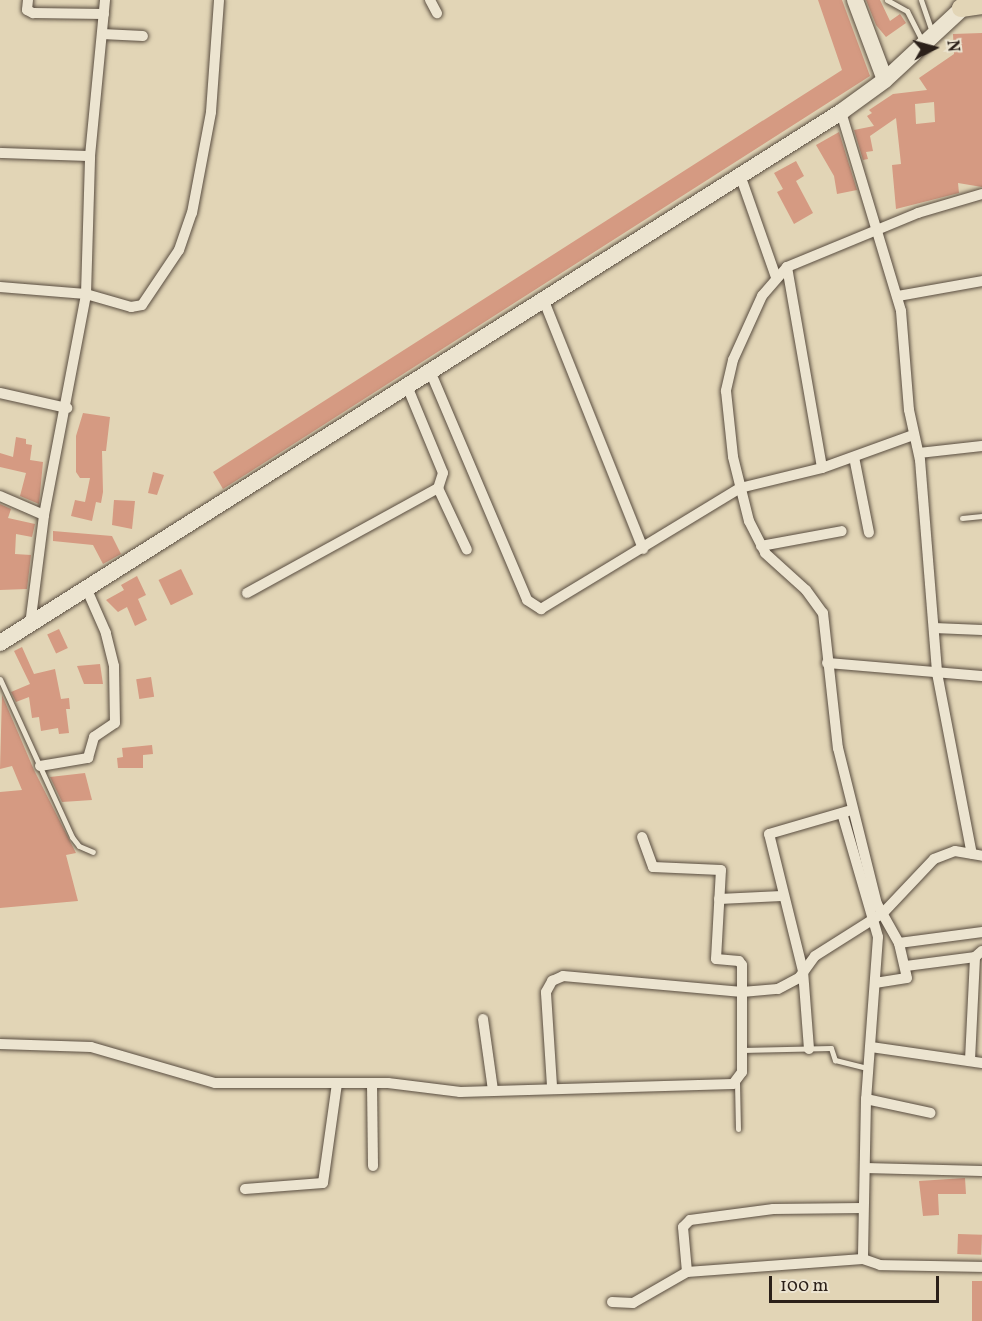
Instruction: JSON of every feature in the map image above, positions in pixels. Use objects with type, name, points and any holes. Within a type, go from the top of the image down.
[{"type":"main road","points":[[855,0],[885,80]]},
{"type":"main road","points":[[0,643],[430,371],[544,302],[740,174],[841,112],[885,80],[966,4],[982,5]]},
{"type":"street","points":[[28,0],[27,10],[33,13],[104,14]]},
{"type":"street","points":[[30,625],[44,515],[67,408],[86,294],[90,156],[105,0]]},
{"type":"street","points":[[0,287],[86,294],[122,306],[142,305],[179,250],[192,213],[211,112],[219,0]]},
{"type":"street","points":[[430,0],[437,13]]},
{"type":"street","points":[[102,34],[143,36]]},
{"type":"street","points":[[552,1086],[546,992],[558,978],[742,992],[778,989],[795,981],[815,956],[879,915],[934,859],[955,851],[977,855],[937,673],[919,453],[913,435],[898,296],[841,112]]},
{"type":"street","points":[[0,153],[90,156]]},
{"type":"street","points":[[740,174],[776,277]]},
{"type":"street","points":[[863,1259],[866,1099],[879,915],[846,812],[820,606],[761,546],[740,489],[728,425],[728,378],[762,296],[776,277],[787,267],[918,213],[982,194]]},
{"type":"street","points":[[787,267],[822,468]]},
{"type":"street","points":[[898,296],[982,280]]},
{"type":"street","points":[[544,302],[643,549]]},
{"type":"street","points":[[430,371],[528,600],[536,608],[548,608],[740,489],[822,468],[913,435]]},
{"type":"street","points":[[407,386],[443,473],[438,488],[466,550]]},
{"type":"street","points":[[0,393],[67,408]]},
{"type":"street","points":[[919,453],[982,446]]},
{"type":"street","points":[[854,457],[869,533]]},
{"type":"street","points":[[247,593],[438,488]]},
{"type":"street","points":[[0,496],[44,515]]},
{"type":"street","points":[[761,546],[842,531]]},
{"type":"street","points":[[40,766],[88,758],[94,737],[116,723],[114,666],[106,633],[87,590]]},
{"type":"street","points":[[934,628],[982,630]]},
{"type":"street","points":[[827,663],[982,676]]},
{"type":"street","points":[[809,1049],[803,971],[782,896],[770,832],[846,812]]},
{"type":"street","points":[[0,1044],[91,1047],[206,1082],[372,1083],[460,1092],[552,1086],[737,1082],[742,1072],[742,962],[716,959],[719,868],[653,867],[642,837]]},
{"type":"street","points":[[719,899],[782,896]]},
{"type":"street","points":[[875,983],[907,978],[899,943],[879,915]]},
{"type":"street","points":[[899,943],[982,932]]},
{"type":"street","points":[[906,966],[979,954],[970,1060]]},
{"type":"street","points":[[483,1019],[493,1090]]},
{"type":"street","points":[[871,1047],[982,1063]]},
{"type":"street","points":[[372,1083],[373,1166]]},
{"type":"street","points":[[245,1189],[322,1183],[337,1084]]},
{"type":"street","points":[[866,1099],[931,1113]]},
{"type":"street","points":[[864,1168],[982,1171]]},
{"type":"street","points":[[687,1272],[683,1227],[690,1220],[764,1213],[773,1209],[864,1208]]},
{"type":"street","points":[[612,1302],[633,1304],[687,1272],[863,1259],[880,1265],[982,1267]]},
{"type":"lane","points":[[887,0],[907,10],[929,41]]},
{"type":"lane","points":[[921,0],[929,41]]},
{"type":"lane","points":[[962,518],[982,516]]},
{"type":"lane","points":[[0,679],[72,837],[79,846],[93,852]]},
{"type":"lane","points":[[742,1050],[831,1048],[835,1060],[869,1068]]},
{"type":"lane","points":[[737,1082],[738,1129]]},
{"type":"building","points":[[818,0],[842,0],[870,76],[223,489],[213,472],[842,70]]},
{"type":"building","points":[[866,0],[880,0],[890,21],[900,14],[906,23],[886,37],[876,25]]},
{"type":"building","points":[[982,33],[982,187],[958,183],[959,193],[896,209],[892,165],[901,164],[896,118],[870,136],[873,151],[866,152],[868,159],[863,160],[854,130],[874,126],[867,116],[872,113],[869,110],[893,94],[927,90],[919,78],[954,54],[953,34]],"holes":[[[934,102],[935,122],[916,124],[915,104]]]},
{"type":"building","points":[[839,132],[857,190],[837,194],[834,176],[816,145]]},
{"type":"building","points":[[796,161],[804,176],[796,181],[813,213],[794,224],[777,192],[783,189],[774,173]]},
{"type":"building","points":[[83,413],[110,417],[106,451],[102,451],[103,492],[101,503],[96,502],[92,521],[71,516],[75,500],[85,502],[90,478],[80,478],[76,472],[76,436]]},
{"type":"building","points":[[16,437],[26,439],[26,444],[32,445],[30,460],[43,462],[39,504],[20,496],[26,473],[0,467],[0,453],[13,457]]},
{"type":"building","points":[[153,472],[164,475],[157,495],[148,493]]},
{"type":"building","points":[[114,500],[135,501],[132,529],[112,525]]},
{"type":"building","points":[[0,504],[11,509],[8,518],[35,524],[32,537],[16,534],[15,554],[31,555],[27,589],[0,590]]},
{"type":"building","points":[[53,531],[112,536],[121,554],[103,564],[93,545],[53,541]]},
{"type":"building","points":[[181,569],[193,594],[171,605],[159,580]]},
{"type":"building","points":[[137,576],[146,595],[138,599],[147,620],[135,626],[127,607],[118,612],[106,600],[124,590],[121,585]]},
{"type":"building","points":[[59,629],[68,648],[56,654],[47,634]]},
{"type":"building","points":[[22,647],[34,674],[55,669],[61,699],[69,698],[70,709],[66,709],[69,733],[59,734],[58,728],[41,731],[39,717],[32,718],[29,697],[16,702],[11,692],[30,684],[14,651]]},
{"type":"building","points":[[100,664],[103,684],[84,684],[77,666]]},
{"type":"building","points":[[151,677],[154,697],[139,699],[136,679]]},
{"type":"building","points":[[2,695],[34,770],[76,853],[66,855],[78,901],[0,908],[0,792],[22,790],[12,766],[0,769]]},
{"type":"building","points":[[152,745],[153,754],[143,755],[143,768],[118,768],[117,758],[123,757],[122,748]]},
{"type":"building","points":[[85,773],[92,800],[62,802],[50,777]]},
{"type":"building","points":[[965,1178],[966,1194],[938,1194],[939,1215],[923,1216],[919,1181]]},
{"type":"building","points":[[958,1234],[982,1235],[981,1255],[957,1254]]},
{"type":"building","points":[[972,1281],[982,1281],[982,1321],[972,1321]]}]
